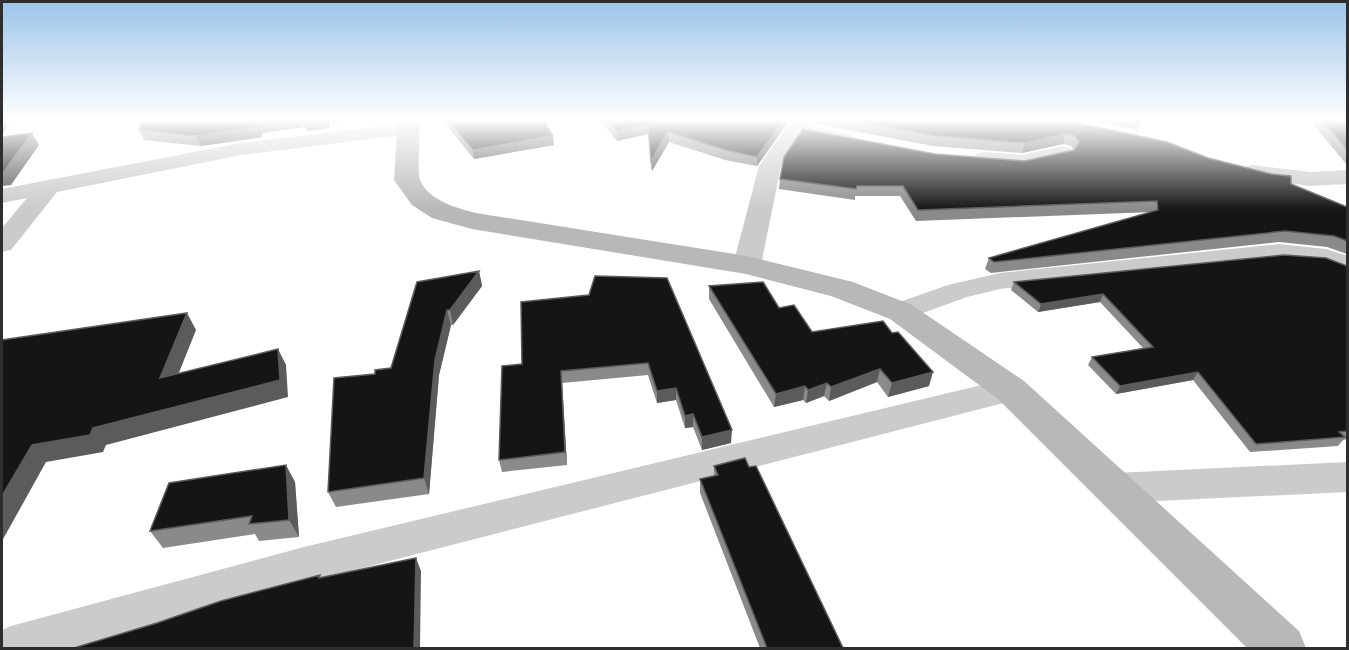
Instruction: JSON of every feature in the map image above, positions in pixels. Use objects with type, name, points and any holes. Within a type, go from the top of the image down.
[{"type":"street","points":[[2,196],[239,149]]},
{"type":"street","points":[[409,149],[408,180],[421,199],[442,212],[472,220],[602,243],[747,265],[842,289],[901,312],[1011,390],[1281,648]]},
{"type":"street","points":[[747,265],[770,166],[781,149]]},
{"type":"street","points":[[967,157],[1022,162],[1062,153]]},
{"type":"street","points":[[1232,167],[1266,175],[1310,179],[1347,177]]},
{"type":"street","points":[[2,244],[50,186]]},
{"type":"street","points":[[901,312],[958,291],[1000,281],[1279,252],[1326,257],[1347,266]]},
{"type":"street","points":[[11,648],[304,565],[1011,390]]},
{"type":"street","points":[[1114,488],[1347,477]]},
{"type":"building","points":[[2,149],[20,149],[3,173]]},
{"type":"building","points":[[650,149],[658,149],[651,161]]},
{"type":"building","points":[[723,149],[763,149],[757,157]]},
{"type":"building","points":[[789,149],[910,149],[935,154],[1025,161],[1074,150],[1186,149],[1208,158],[1271,174],[1291,176],[1291,184],[1347,207],[1347,241],[1334,236],[1285,231],[994,262],[989,258],[1158,210],[1157,201],[918,210],[903,186],[857,186],[856,189],[780,179],[784,157]]},
{"type":"building","points":[[1284,255],[1326,258],[1347,266],[1347,431],[1339,432],[1345,437],[1256,444],[1198,372],[1120,386],[1092,357],[1153,347],[1103,294],[1041,304],[1014,282]]},
{"type":"building","points":[[479,271],[450,310],[447,310],[435,360],[424,478],[328,492],[334,378],[375,374],[375,370],[391,368],[417,282]]},
{"type":"building","points":[[595,276],[667,278],[732,430],[702,437],[693,414],[685,416],[676,388],[657,391],[648,363],[561,371],[565,452],[499,460],[502,366],[522,364],[521,302],[589,295]]},
{"type":"building","points":[[763,282],[779,308],[794,305],[812,332],[883,321],[892,333],[898,332],[933,372],[892,383],[880,369],[831,387],[827,383],[808,390],[805,386],[776,394],[709,286]]},
{"type":"building","points":[[187,313],[160,378],[278,349],[280,380],[93,428],[90,435],[32,445],[2,496],[2,340]]},
{"type":"building","points":[[745,458],[749,467],[756,466],[843,648],[767,648],[700,479],[718,475],[714,466]]},
{"type":"building","points":[[286,465],[289,520],[249,524],[252,516],[150,531],[169,483]]},
{"type":"building","points":[[416,558],[414,648],[77,648],[221,601],[320,575],[319,578]]}]
